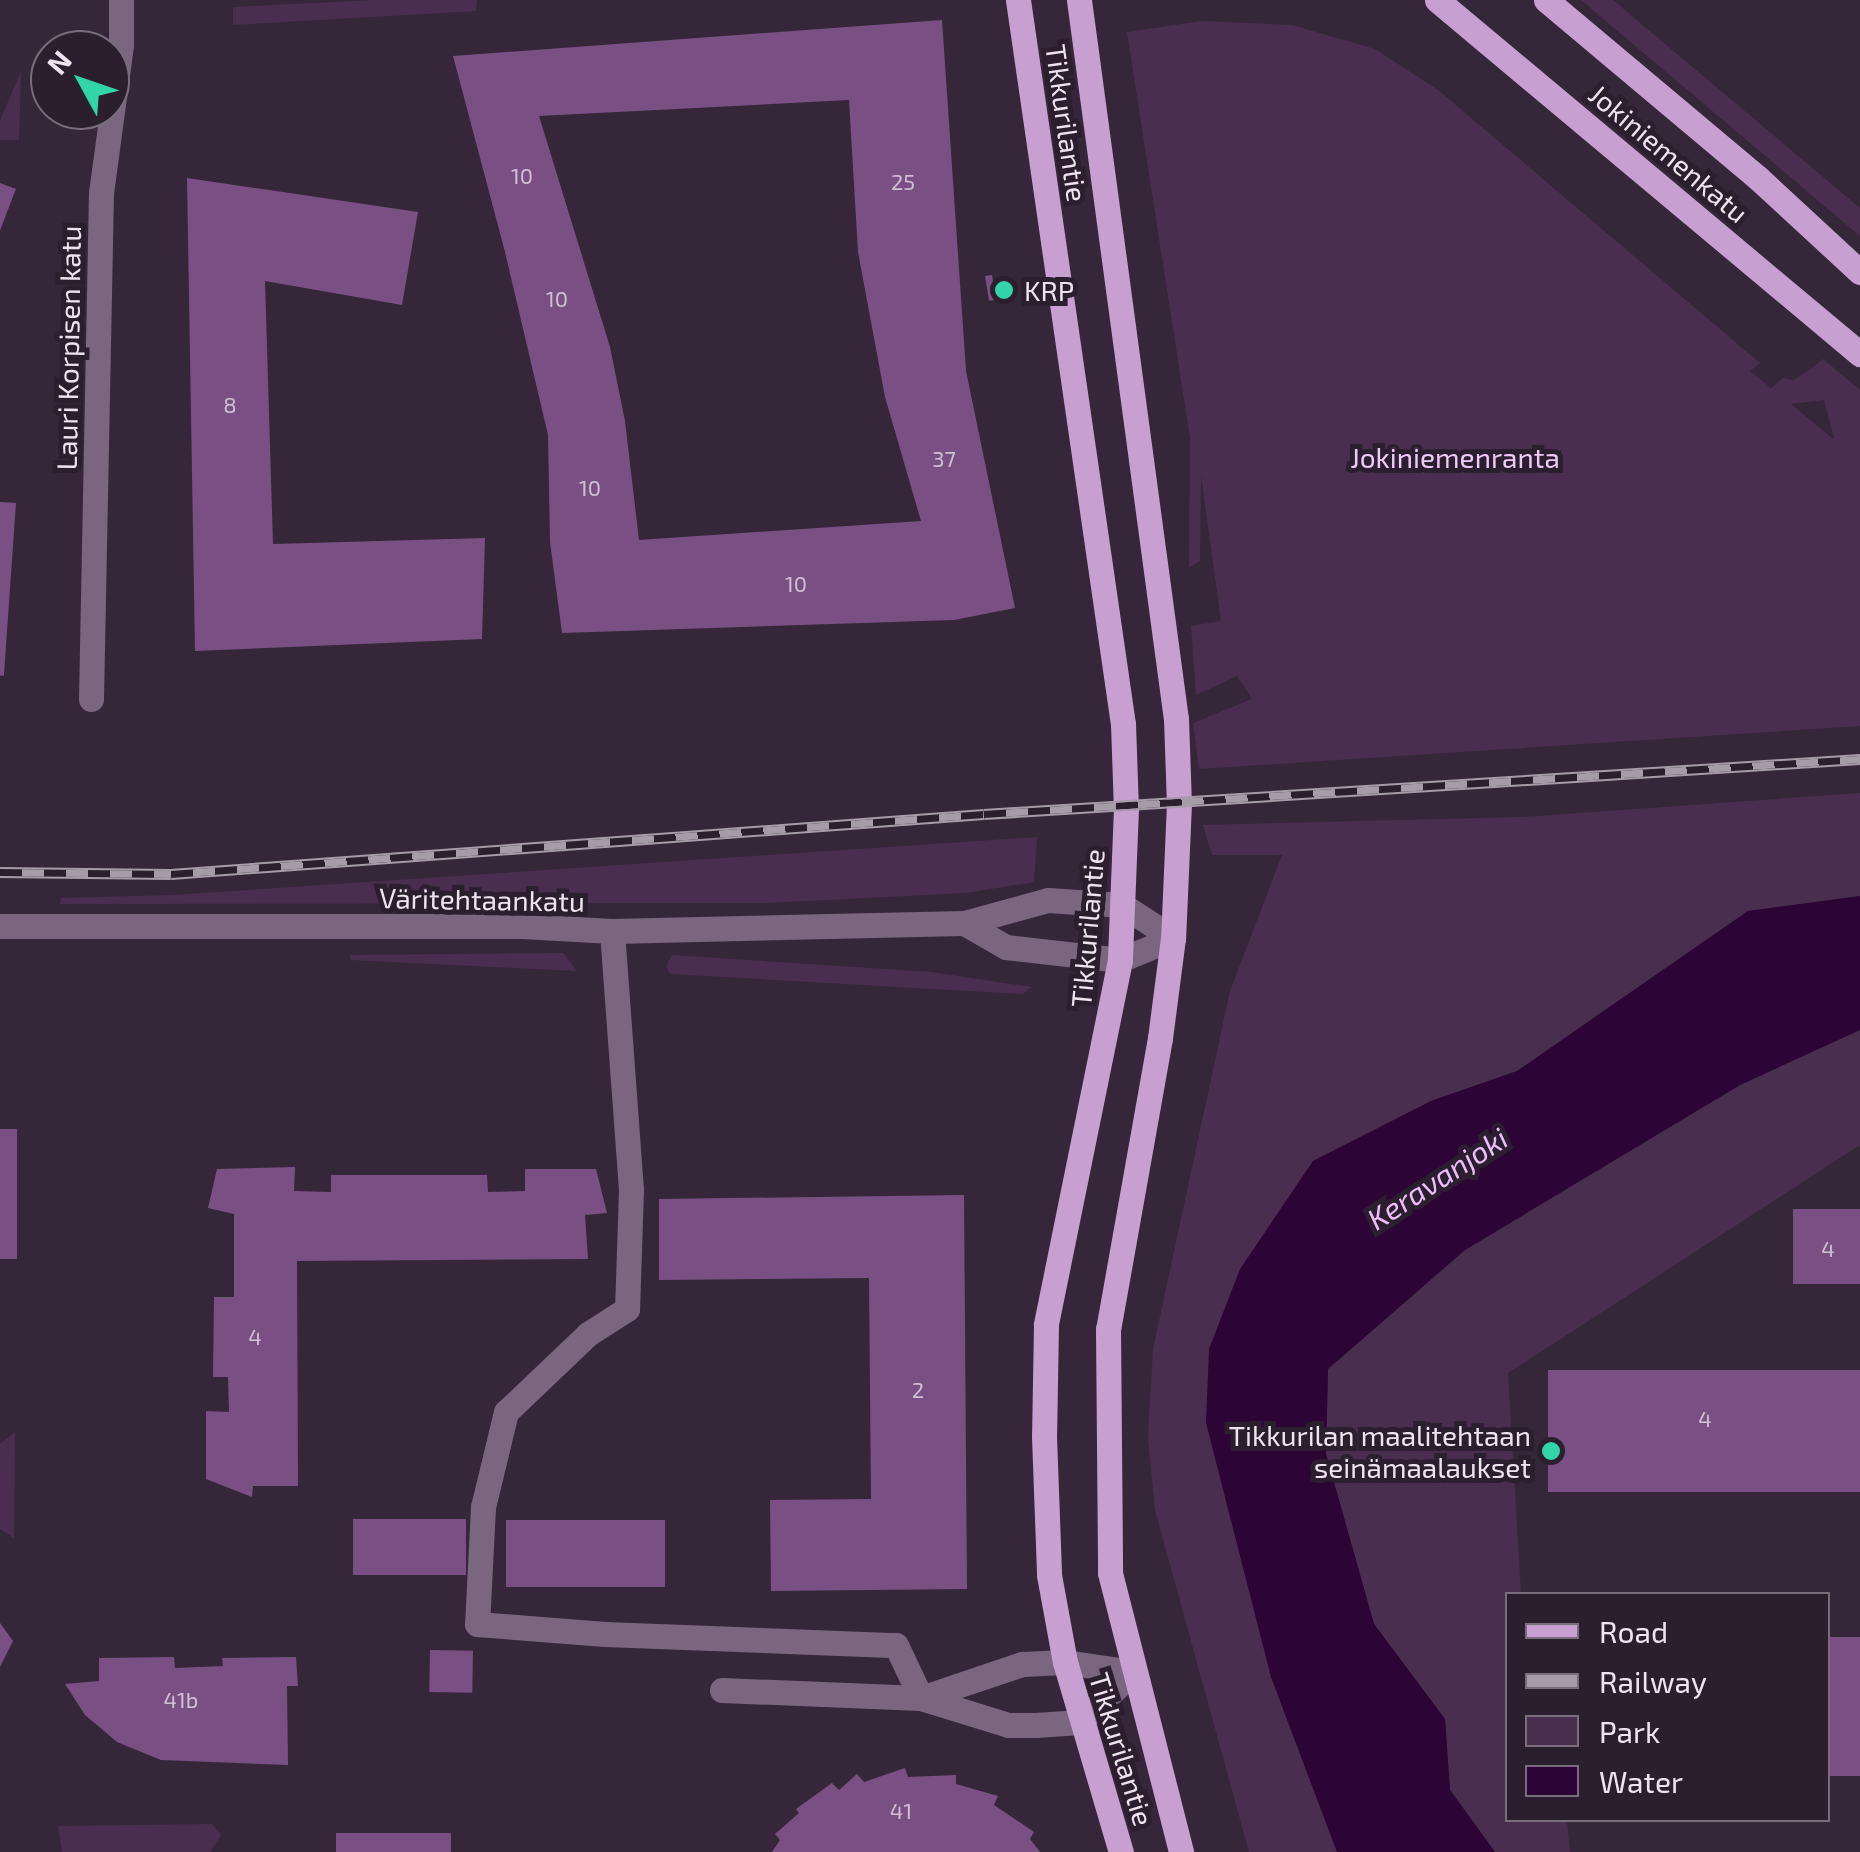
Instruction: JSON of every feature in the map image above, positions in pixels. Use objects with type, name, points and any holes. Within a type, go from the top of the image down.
[{"type":"main road","name":"Tikkurilantie","points":[[1018,0],[1123,724],[1126,808],[1120,960],[1046,1325],[1044,1436],[1050,1575],[1065,1662],[1121,1852]]},
{"type":"main road","name":"Tikkurilantie","points":[[1079,0],[1176,719],[1178,803],[1172,938],[1160,1038],[1108,1330],[1110,1572],[1181,1852]]},
{"type":"main road","name":"Jokiniemenkatu","points":[[1438,0],[1860,354]]},
{"type":"main road","name":"Jokiniemenkatu","points":[[1546,0],[1758,178],[1860,272]]},
{"type":"street","name":"Lauri Korpisen katu","points":[[91,700],[101,193],[121,45],[121,0]]},
{"type":"street","name":"Väritehtaankatu","points":[[0,926],[522,926],[612,931],[964,923],[1048,900],[1122,906],[1172,938]]},
{"type":"street","name":"Väritehtaankatu","points":[[964,923],[1006,946],[1120,960],[1172,938]]},
{"type":"street","points":[[612,931],[631,1190],[627,1310],[588,1334],[506,1412],[484,1506],[477,1624],[606,1634],[896,1645],[921,1698]]},
{"type":"street","points":[[921,1698],[1022,1664],[1065,1662],[1134,1672]]},
{"type":"street","points":[[722,1690],[921,1698],[1008,1725],[1080,1722],[1134,1672]]},
{"type":"green space","points":[[477,0],[476,11],[233,25],[233,7]]},
{"type":"green space","points":[[1581,0],[1613,0],[1860,208],[1860,236]]},
{"type":"green space","name":"Jokiniemenranta","points":[[1202,21],[1292,25],[1375,49],[1438,90],[1760,363],[1750,371],[1771,388],[1783,378],[1793,380],[1823,359],[1860,390],[1860,726],[1199,769],[1193,723],[1252,699],[1237,676],[1196,695],[1191,626],[1221,621],[1201,475],[1200,561],[1189,568],[1190,438],[1127,32]],"holes":[[[1824,400],[1833,439],[1791,404]]]},
{"type":"green space","points":[[21,72],[19,140],[0,140],[0,120]]},
{"type":"green space","points":[[1860,793],[1860,896],[1748,911],[1517,1071],[1431,1101],[1313,1161],[1271,1677],[1337,1852],[1249,1852],[1155,1510],[1148,1438],[1153,1349],[1230,991],[1282,855],[1212,855],[1203,825],[1523,817]]},
{"type":"green space","points":[[1037,837],[1034,882],[966,893],[766,903],[60,904],[61,898],[173,895]]},
{"type":"green space","points":[[563,953],[577,971],[351,960],[350,955]]},
{"type":"green space","points":[[672,955],[931,972],[1032,987],[1023,994],[670,974],[666,967]]},
{"type":"green space","points":[[1860,1030],[1860,1145],[1508,1373],[1521,1592],[1505,1592],[1505,1822],[1567,1822],[1570,1852],[1495,1852],[1450,1790],[1445,1719],[1374,1624],[1326,1454],[1328,1369],[1465,1250],[1740,1085]]},
{"type":"green space","points":[[15,1432],[14,1538],[0,1529],[0,1444]]},
{"type":"green space","points":[[212,1824],[221,1835],[210,1852],[62,1852],[58,1826]]},
{"type":"water","name":"Keravanjoki","points":[[1860,896],[1860,1030],[1740,1085],[1465,1250],[1328,1369],[1326,1454],[1374,1624],[1445,1719],[1450,1790],[1495,1852],[1337,1852],[1271,1677],[1206,1423],[1209,1349],[1240,1269],[1313,1161],[1431,1101],[1517,1071],[1748,911]]},
{"type":"building","points":[[942,20],[966,371],[1015,608],[954,620],[562,633],[550,542],[548,435],[453,56]],"holes":[[[849,100],[858,252],[885,397],[921,521],[639,540],[625,421],[610,347],[539,116]]]},
{"type":"building","points":[[187,178],[418,212],[402,305],[265,281],[273,544],[485,538],[482,639],[195,651]]},
{"type":"building","points":[[0,183],[16,189],[0,230]]},
{"type":"building","points":[[992,275],[996,300],[989,301],[985,276]]},
{"type":"building","points":[[0,502],[16,503],[4,676],[0,675]]},
{"type":"building","points":[[0,1129],[17,1129],[17,1259],[0,1259]]},
{"type":"building","points":[[295,1167],[294,1191],[331,1192],[331,1175],[487,1175],[488,1192],[525,1191],[525,1169],[596,1169],[607,1213],[585,1215],[588,1259],[297,1261],[298,1486],[253,1486],[252,1497],[206,1479],[206,1411],[229,1412],[228,1377],[213,1377],[214,1297],[234,1297],[234,1214],[208,1208],[217,1169]]},
{"type":"building","points":[[964,1195],[967,1589],[771,1591],[770,1500],[871,1499],[869,1278],[659,1280],[659,1199]]},
{"type":"building","points":[[1793,1209],[1860,1209],[1860,1284],[1793,1284]]},
{"type":"building","points":[[1548,1370],[1860,1370],[1860,1492],[1548,1492]]},
{"type":"building","points":[[353,1519],[466,1519],[466,1575],[353,1575]]},
{"type":"building","points":[[506,1520],[665,1520],[665,1587],[506,1587]]},
{"type":"building","points":[[0,1623],[13,1641],[0,1667]]},
{"type":"building","points":[[1830,1637],[1860,1637],[1860,1776],[1830,1776]]},
{"type":"building","points":[[430,1650],[473,1651],[472,1693],[429,1692]]},
{"type":"building","points":[[174,1657],[175,1668],[223,1666],[222,1658],[296,1657],[298,1686],[287,1686],[288,1765],[161,1760],[117,1742],[85,1715],[65,1684],[99,1681],[99,1658]]},
{"type":"building","points":[[905,1768],[908,1777],[956,1775],[956,1784],[998,1796],[994,1805],[1034,1832],[1030,1839],[1040,1852],[772,1852],[780,1840],[775,1834],[799,1813],[796,1809],[832,1783],[839,1790],[857,1774],[864,1782]]},
{"type":"building","points":[[336,1833],[451,1833],[451,1852],[336,1852]]},
{"type":"railway","points":[[0,872],[171,874],[984,814],[1860,759]]},
{"type":"place","name":"KRP","points":[[1004,290]]},
{"type":"place","name":"Tikkurilan maalitehtaan seinämaalaukset","points":[[1551,1451]]}]
